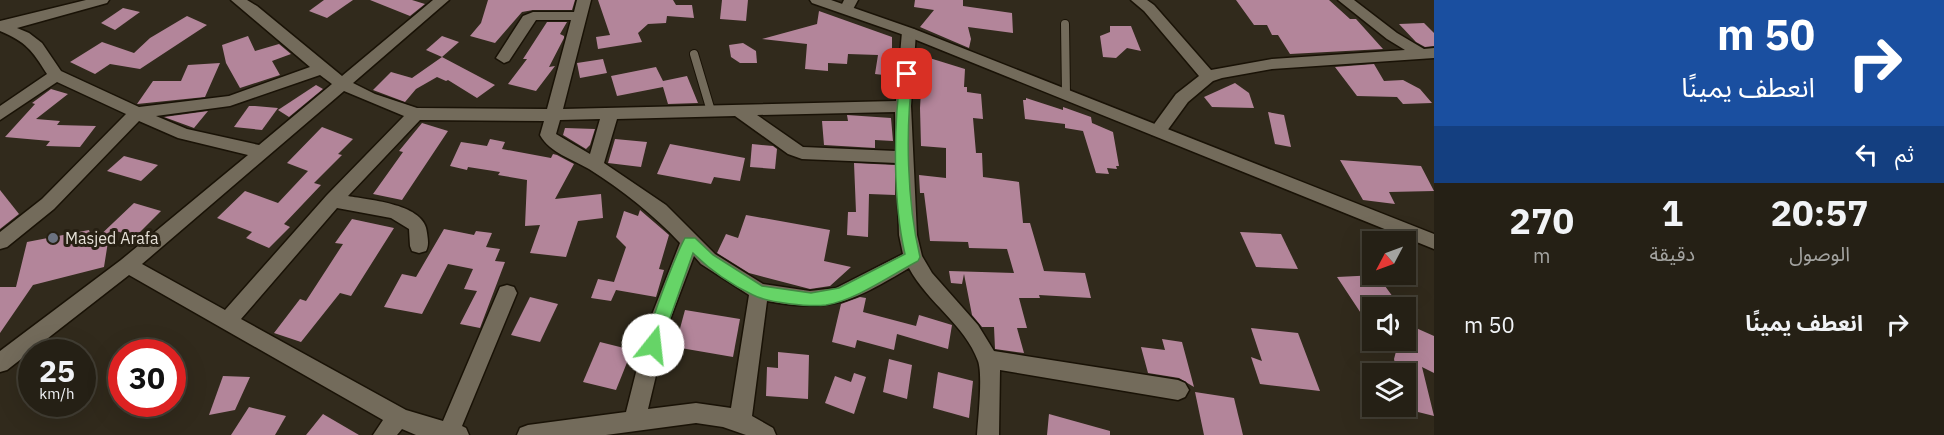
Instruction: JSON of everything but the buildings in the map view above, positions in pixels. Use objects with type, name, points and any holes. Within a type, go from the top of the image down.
[{"type":"street","points":[[1,26],[102,0]]},
{"type":"street","points":[[238,0],[255,10],[344,85],[370,98],[416,114],[511,116],[903,106]]},
{"type":"street","points":[[0,363],[128,264],[344,85],[442,0]]},
{"type":"street","points":[[584,0],[552,115],[548,135],[550,140],[595,165],[660,210],[708,259],[759,291],[811,300],[827,298],[843,293],[913,257]]},
{"type":"street","points":[[817,0],[848,5],[909,32],[1434,242]]},
{"type":"street","points":[[1138,0],[1149,8],[1208,77]]},
{"type":"street","points":[[1345,0],[1392,36],[1430,56]]},
{"type":"street","points":[[504,58],[532,16],[579,16]]},
{"type":"street","points":[[1,26],[24,36],[37,46],[56,75],[155,123],[184,134],[263,152]]},
{"type":"street","points":[[909,32],[903,106],[908,235],[913,257],[926,279],[971,331],[988,359],[990,370],[988,435]]},
{"type":"street","points":[[1158,131],[1182,98],[1208,77],[1226,71],[1255,66],[1430,56]]},
{"type":"street","points":[[0,242],[48,204],[137,113],[230,101],[322,68]]},
{"type":"street","points":[[0,114],[56,75]]},
{"type":"street","points":[[738,110],[794,150],[802,153],[904,157]]},
{"type":"street","points":[[227,321],[333,200],[416,114]]},
{"type":"street","points":[[595,165],[609,114]]},
{"type":"street","points":[[333,200],[404,215],[418,226],[419,246]]},
{"type":"street","points":[[634,422],[658,325],[690,242]]},
{"type":"street","points":[[128,264],[398,417],[423,427],[453,434],[507,293]]},
{"type":"street","points":[[740,421],[759,291]]},
{"type":"street","points":[[988,359],[1178,390]]},
{"type":"street","points":[[528,435],[696,413],[720,415],[740,421],[765,435]]},
{"type":"street","points":[[384,435],[398,417]]},
{"type":"lane","points":[[1065,24],[1066,95]]},
{"type":"lane","points":[[694,54],[711,111]]},
{"type":"place","name":"Masjed Arafa","points":[[53,238]]},
{"type":"route","points":[[653,345],[668,297],[690,242],[726,272],[759,291],[811,300],[843,293],[913,257],[908,235],[904,189],[903,106],[907,74]]}]
